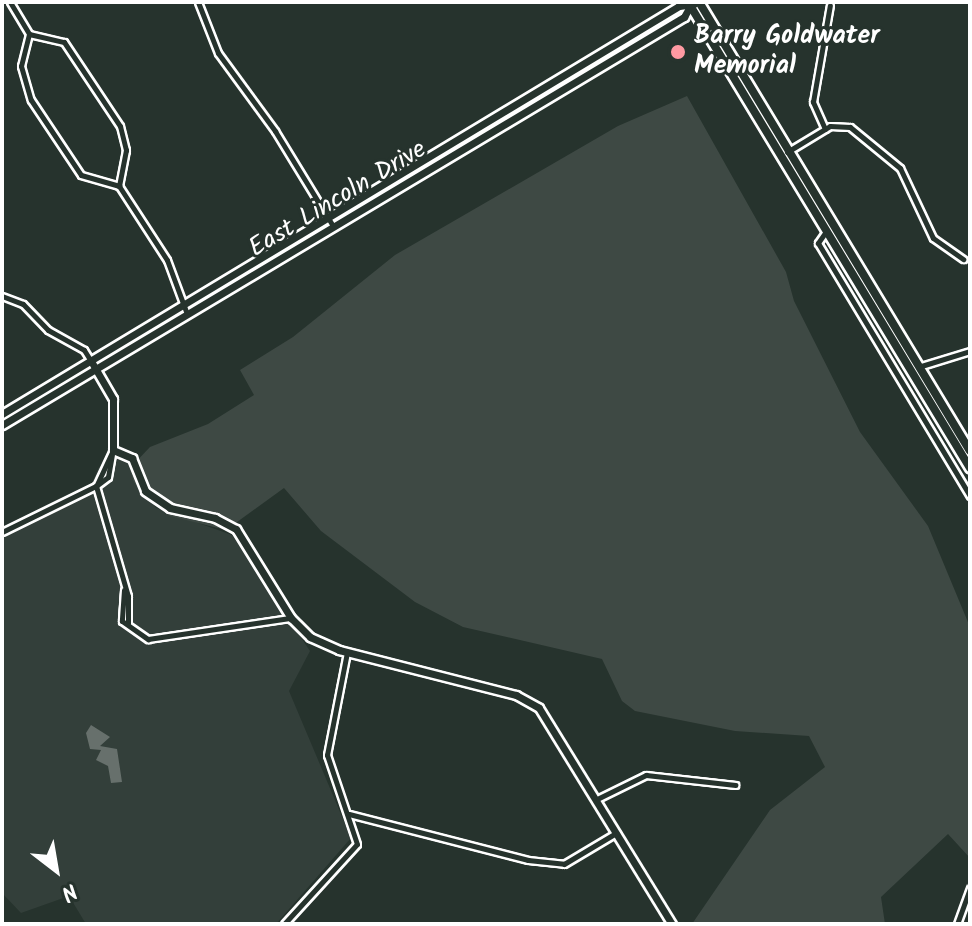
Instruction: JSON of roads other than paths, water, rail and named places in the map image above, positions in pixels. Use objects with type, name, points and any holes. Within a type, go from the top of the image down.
[{"type":"main road","name":"East Lincoln Drive","points":[[2,425],[94,365],[330,222],[684,17],[694,3]]},
{"type":"main road","points":[[694,3],[915,369],[970,468]]},
{"type":"main road","name":"East Lincoln Drive","points":[[2,414],[94,365]]},
{"type":"main road","points":[[94,365],[116,414],[113,450],[132,458],[140,483],[157,502],[236,529],[291,618],[319,642],[533,702],[597,799],[672,924]]},
{"type":"main road","points":[[915,369],[970,451]]},
{"type":"street","points":[[10,2],[29,34],[21,66],[31,100],[81,175],[119,186],[167,260],[185,310]]},
{"type":"street","points":[[198,2],[225,66],[275,131],[330,222]]},
{"type":"street","points":[[825,129],[813,102],[830,5]]},
{"type":"street","points":[[29,34],[64,42],[110,109],[126,143],[119,186]]},
{"type":"street","points":[[785,153],[825,129],[850,127],[892,159],[933,238],[963,259]]},
{"type":"street","points":[[830,228],[818,243],[970,496]]},
{"type":"street","points":[[2,296],[23,304],[48,330],[84,350],[94,365]]},
{"type":"street","points":[[915,369],[970,351]]},
{"type":"street","points":[[2,532],[96,486],[113,450]]},
{"type":"street","points":[[96,486],[124,590],[125,622],[148,639],[291,618]]},
{"type":"street","points":[[284,924],[354,852],[357,838],[327,755],[347,652]]},
{"type":"street","points":[[597,799],[646,775],[735,785]]},
{"type":"street","points":[[349,814],[528,860],[564,864],[617,833]]},
{"type":"street","points":[[957,924],[970,888]]},
{"type":"place","name":"Barry Goldwater Memorial","points":[[678,52]]}]
